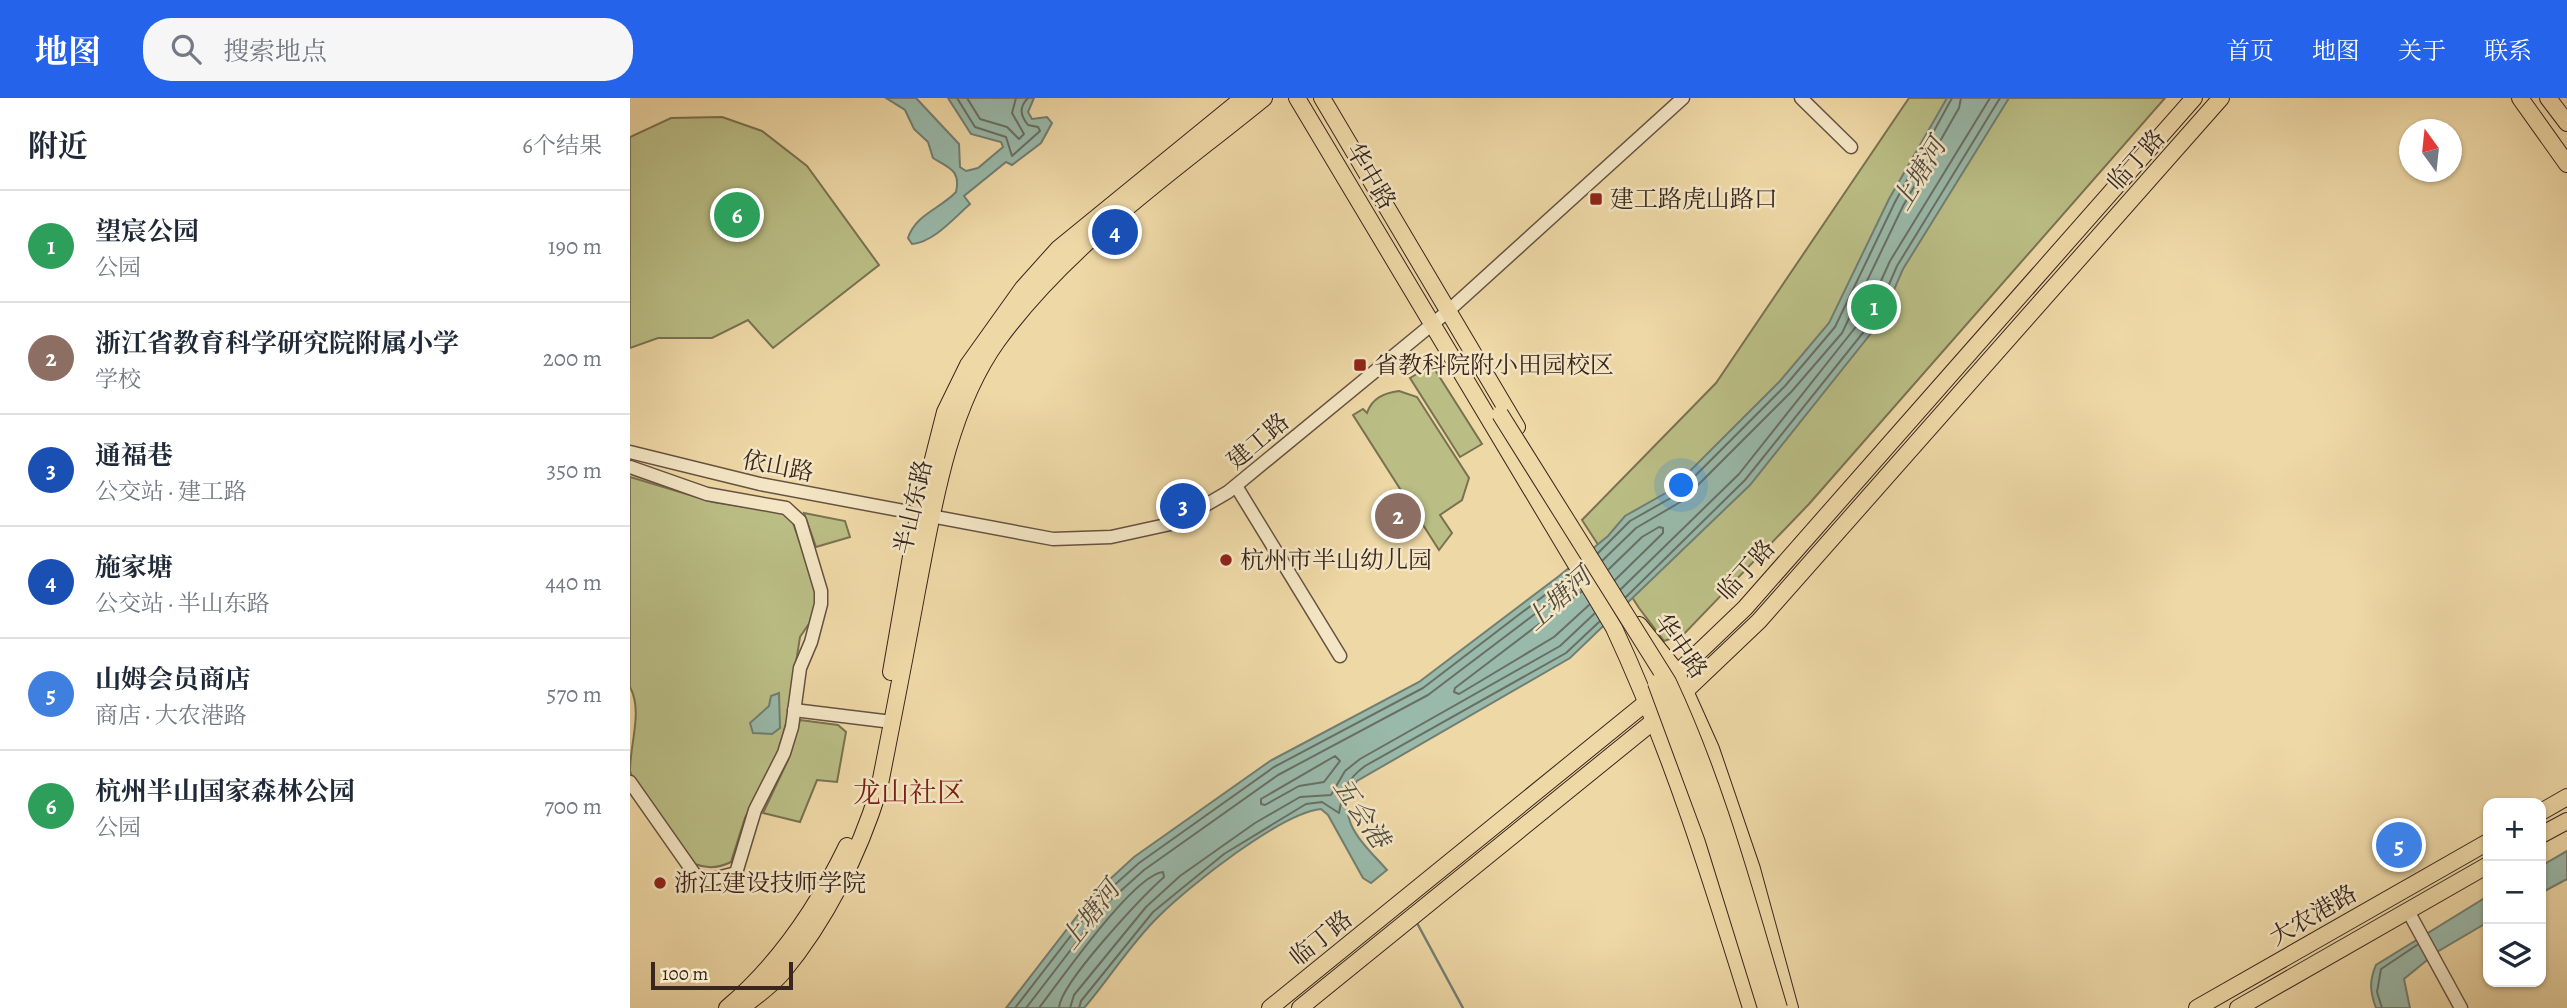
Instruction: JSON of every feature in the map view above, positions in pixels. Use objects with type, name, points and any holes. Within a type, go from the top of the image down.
[{"type":"main road","name":"半山东路","points":[[741,1008],[780,975],[819,920],[845,874],[879,789],[887,721],[945,412],[968,365],[1023,288],[1058,248],[1243,98]]},
{"type":"main road","name":"半山东路","points":[[926,515],[961,407],[997,341],[1038,290],[1068,258],[1264,98]]},
{"type":"main road","name":"华中路","points":[[1297,98],[1614,628],[1655,720],[1711,880],[1751,1008]]},
{"type":"main road","name":"华中路","points":[[1322,98],[1447,312],[1630,613],[1676,671],[1685,688],[1711,749],[1752,869],[1790,1008]]},
{"type":"main road","name":"临丁路","points":[[1270,1008],[1648,701],[1676,671],[1745,608],[2194,98]]},
{"type":"main road","name":"临丁路","points":[[1300,1008],[1655,720],[1685,688],[1759,621],[2221,98]]},
{"type":"main road","points":[[2520,98],[2567,164]]},
{"type":"main road","points":[[2548,98],[2567,123]]},
{"type":"main road","name":"华中路","points":[[1465,342],[1497,416],[1660,689],[1713,837],[1766,1008]]},
{"type":"main road","name":"华中路","points":[[1449,350],[1497,416],[1668,682],[1688,723],[1719,809],[1779,1008]]},
{"type":"main road","name":"半山东路","points":[[726,1008],[751,988],[825,887],[864,803],[887,721]]},
{"type":"main road","points":[[2546,809],[2567,797]]},
{"type":"main road","points":[[2546,832],[2567,821]]},
{"type":"main road","name":"大农港路","points":[[2197,1008],[2483,845]]},
{"type":"main road","name":"大农港路","points":[[2238,1008],[2483,868]]},
{"type":"street","points":[[1447,312],[1683,98]]},
{"type":"street","points":[[1801,98],[1851,147]]},
{"type":"street","name":"建工路","points":[[926,515],[1052,540],[1111,537],[1175,523],[1236,486],[1447,312]]},
{"type":"street","name":"依山路","points":[[630,452],[702,472],[926,515]]},
{"type":"street","points":[[630,467],[708,494],[786,508],[800,521],[821,592],[821,604],[811,642],[800,668],[784,753],[755,810],[736,873],[709,880],[698,879],[630,782]]},
{"type":"street","points":[[1236,486],[1340,656]]},
{"type":"street","points":[[794,710],[887,721]]},
{"type":"street","points":[[2408,911],[2461,1008]]},
{"type":"green space","points":[[1909,98],[2165,98],[1809,504],[1684,634],[1664,641],[1639,608],[1582,520],[1716,383]]},
{"type":"green space","points":[[722,117],[762,131],[807,166],[879,265],[773,348],[748,320],[712,338],[658,338],[630,348],[630,137],[671,118]]},
{"type":"green space","points":[[1432,365],[1482,444],[1460,457],[1410,378]]},
{"type":"green space","points":[[1399,391],[1417,397],[1469,478],[1462,500],[1440,515],[1452,533],[1439,550],[1353,415],[1363,409],[1367,413],[1379,397]]},
{"type":"green space","points":[[630,477],[713,502],[779,512],[791,517],[818,595],[815,615],[800,637],[787,720],[777,755],[745,818],[731,862],[717,867],[695,864],[649,803],[630,771],[636,717],[634,696],[630,687]]},
{"type":"green space","points":[[804,513],[845,521],[850,537],[816,547]]},
{"type":"green space","points":[[800,720],[838,725],[846,732],[837,782],[817,780],[800,822],[763,813],[789,758]]},
{"type":"water","points":[[886,98],[916,98],[959,144],[960,167],[966,171],[978,168],[1003,147],[1001,142],[971,134],[948,98],[1034,98],[1028,112],[1032,119],[1047,117],[1052,123],[1041,143],[1012,165],[1006,162],[964,196],[970,204],[943,228],[928,239],[912,244],[908,238],[912,230],[922,217],[956,192],[957,179],[949,167],[933,158],[928,142],[914,129],[905,110]]},
{"type":"water","name":"上塘河","points":[[1947,98],[2009,98],[1903,269],[1880,322],[1750,485],[1570,658],[1357,781],[1347,806],[1349,818],[1360,839],[1387,870],[1371,883],[1363,878],[1328,815],[1321,809],[1304,814],[1283,823],[1236,853],[1173,903],[1139,938],[1084,1008],[1006,1008],[1095,893],[1134,857],[1270,761],[1419,682],[1559,576],[1608,536],[1625,516],[1671,490],[1780,381],[1829,323],[1889,199]]},
{"type":"water","points":[[779,693],[780,728],[772,734],[753,733],[750,723],[769,706],[771,696]]},
{"type":"water","points":[[2567,851],[2567,879],[2546,890],[2546,863]]},
{"type":"water","points":[[2483,899],[2483,925],[2437,952],[2404,979],[2410,1008],[2376,1008],[2371,986],[2376,965]]},
{"type":"waterway","name":"五会港","points":[[1417,923],[1463,1008]]},
{"type":"place","name":"建工路虎山路口","points":[[1596,199]]},
{"type":"place","name":"杭州半山国家森林公园","points":[[737,215]]},
{"type":"place","name":"施家塘","points":[[1115,232]]},
{"type":"place","name":"望宸公园","points":[[1874,307]]},
{"type":"place","name":"省教科院附小田园校区","points":[[1360,365]]},
{"type":"place","name":"通福巷","points":[[1183,506]]},
{"type":"place","name":"浙江省教育科学研究院附属小学","points":[[1398,516]]},
{"type":"place","name":"杭州市半山幼儿园","points":[[1226,560]]},
{"type":"place","name":"山姆会员商店","points":[[2399,845]]},
{"type":"place","name":"浙江建设技师学院","points":[[660,883]]},
{"type":"district","name":"龙山社区","points":[[909,793]]}]
